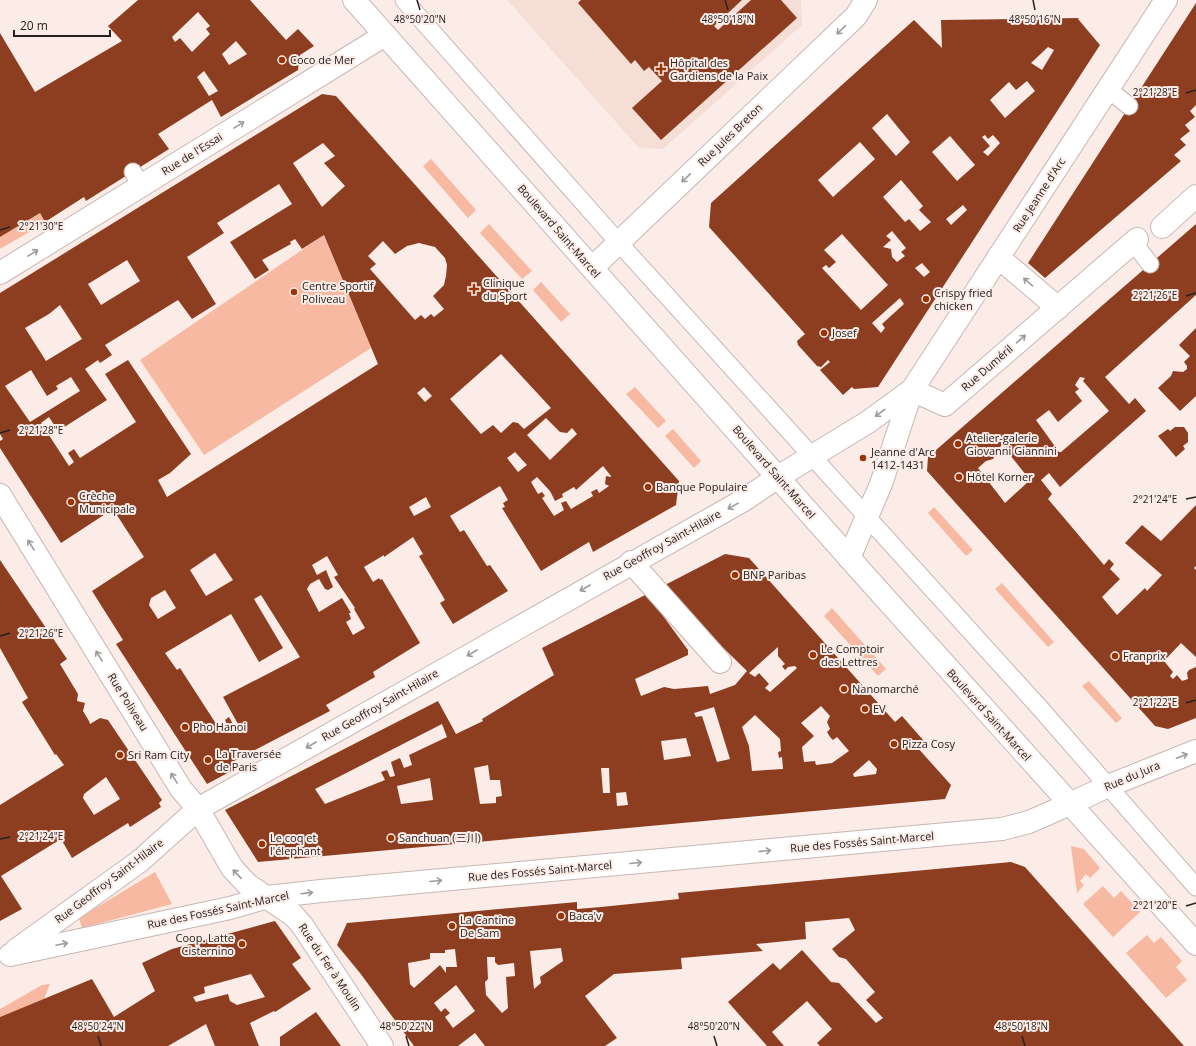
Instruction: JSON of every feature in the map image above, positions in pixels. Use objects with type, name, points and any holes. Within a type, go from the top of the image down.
[{"type":"street","name":"Boulevard Saint-Marcel","points":[[354,0],[850,558],[1196,944]]},
{"type":"street","name":"Rue Jules Breton","points":[[592,268],[856,16],[866,0]]},
{"type":"street","name":"Rue Jeanne d'Arc","points":[[850,558],[867,519],[893,451],[912,390],[1166,0]]},
{"type":"street","name":"Rue de l'Essai","points":[[0,273],[137,179],[384,35]]},
{"type":"street","points":[[1162,228],[1196,196]]},
{"type":"street","name":"Rue Duméril","points":[[912,390],[945,405],[1135,241]]},
{"type":"street","points":[[998,257],[1058,308]]},
{"type":"street","name":"Rue Jeanne d'Arc","points":[[778,477],[868,422],[912,390]]},
{"type":"street","name":"Rue Geoffroy Saint-Hilaire","points":[[5,958],[140,861],[198,809],[631,562],[744,500],[778,477]]},
{"type":"street","name":"Rue Poliveau","points":[[0,495],[181,789],[198,809],[232,868],[248,885],[268,897]]},
{"type":"street","points":[[631,562],[720,662]]},
{"type":"street","name":"Rue du Jura","points":[[1070,804],[1108,786],[1196,751]]},
{"type":"street","name":"Rue des Fossés Saint-Marcel","points":[[5,958],[230,908],[268,897],[1002,830],[1029,822],[1070,804]]},
{"type":"street","name":"Rue du Fer à Moulin","points":[[268,897],[293,915],[302,925],[382,1046]]},
{"type":"lane","points":[[404,0],[619,243],[812,455],[867,519],[948,605],[1196,887]]},
{"type":"lane","points":[[1108,89],[1130,106]]},
{"type":"lane","points":[[1135,241],[1150,264]]},
{"type":"shaded area","name":"Hôpital des Gardiens de la Paix","points":[[507,0],[801,0],[802,25],[663,149],[639,148]]},
{"type":"shaded area","points":[[431,159],[476,210],[468,218],[423,166]]},
{"type":"shaded area","points":[[40,213],[45,222],[34,227],[31,231],[0,249],[0,237]]},
{"type":"shaded area","points":[[489,224],[532,271],[522,279],[480,233]]},
{"type":"shaded area","name":"Centre Sportif Poliveau","points":[[324,235],[371,348],[204,455],[140,360]]},
{"type":"shaded area","points":[[541,282],[570,314],[561,322],[533,290]]},
{"type":"shaded area","points":[[635,387],[666,421],[658,428],[626,394]]},
{"type":"shaded area","points":[[673,429],[701,461],[694,468],[665,436]]},
{"type":"shaded area","points":[[934,507],[973,550],[966,556],[928,513]]},
{"type":"shaded area","points":[[1002,583],[1054,642],[1048,647],[995,589]]},
{"type":"shaded area","points":[[832,608],[886,669],[878,676],[824,616]]},
{"type":"shaded area","points":[[1089,681],[1122,718],[1116,723],[1082,686]]},
{"type":"shaded area","points":[[1071,846],[1084,849],[1100,868],[1090,878],[1086,874],[1080,881],[1084,885],[1077,893]]},
{"type":"shaded area","points":[[155,872],[172,904],[82,928],[79,918]]},
{"type":"shaded area","points":[[1103,886],[1114,898],[1121,891],[1140,912],[1113,937],[1083,904]]},
{"type":"shaded area","points":[[1147,935],[1154,943],[1161,937],[1182,961],[1176,967],[1187,980],[1166,998],[1126,953]]},
{"type":"shaded area","points":[[50,984],[44,999],[0,1017],[0,1009],[42,985]]},
{"type":"building","points":[[138,0],[250,0],[286,40],[298,29],[314,46],[300,55],[298,70],[221,117],[212,100],[158,134],[169,149],[86,201],[84,197],[45,222],[40,213],[0,237],[0,33],[35,92],[122,41],[108,26]],"holes":[[[198,12],[210,26],[206,29],[210,34],[192,52],[180,38],[175,42],[172,37]],[[236,41],[247,54],[229,65],[222,54]],[[204,71],[218,91],[209,96],[197,77]]]},
{"type":"building","points":[[581,0],[742,0],[714,26],[718,30],[751,0],[781,0],[797,18],[661,140],[632,108],[662,81],[649,67],[644,71],[635,60],[631,64],[578,3]]},
{"type":"building","points":[[1196,3],[1196,105],[1190,111],[1195,117],[1185,125],[1190,131],[1180,139],[1186,145],[1174,155],[1181,161],[1045,278],[1028,263]]},
{"type":"building","points":[[1079,18],[1078,19],[1100,45],[878,387],[854,389],[852,387],[843,395],[820,370],[830,362],[828,360],[821,367],[817,366],[798,345],[797,341],[805,334],[709,227],[711,203],[914,20],[942,48],[941,20]],"holes":[[[1048,47],[1054,50],[1042,70],[1031,63]],[[1027,81],[1035,91],[1005,118],[990,100],[1009,82],[1016,90]],[[887,114],[910,142],[896,156],[872,128]],[[985,135],[988,139],[993,135],[1000,143],[988,156],[983,152],[990,146],[982,137]],[[950,136],[975,165],[957,181],[932,152]],[[860,142],[875,159],[833,197],[818,180]],[[901,180],[923,206],[919,210],[931,222],[920,231],[909,219],[905,222],[883,197]],[[963,205],[967,210],[951,225],[946,219]],[[892,231],[906,248],[901,252],[905,256],[897,262],[892,257],[891,249],[883,247],[891,240],[886,236]],[[842,234],[888,285],[861,310],[822,268],[826,265],[829,268],[836,262],[824,250]],[[922,263],[930,272],[924,277],[915,268]],[[900,298],[904,304],[882,324],[885,328],[881,333],[872,323]]]},
{"type":"building","points":[[322,94],[336,96],[679,481],[676,505],[593,552],[589,542],[541,571],[502,508],[505,507],[503,503],[508,500],[500,486],[450,516],[460,532],[464,530],[487,566],[490,565],[508,591],[453,624],[440,603],[445,600],[419,556],[423,554],[413,537],[384,557],[384,555],[364,567],[373,582],[379,578],[380,580],[382,579],[420,643],[373,672],[375,677],[326,705],[330,711],[234,761],[237,768],[207,784],[116,644],[123,640],[92,591],[144,557],[113,509],[61,543],[0,448],[0,441],[3,439],[0,434],[0,293]],"holes":[[[323,143],[335,156],[324,163],[345,186],[322,207],[293,163]],[[279,184],[292,204],[230,242],[255,279],[269,270],[262,260],[291,244],[290,242],[295,239],[302,249],[324,235],[378,364],[167,497],[158,480],[170,473],[191,454],[128,360],[105,374],[136,422],[80,458],[74,449],[68,453],[74,462],[69,466],[41,423],[49,417],[58,431],[107,400],[85,369],[98,360],[100,363],[112,355],[105,345],[178,300],[192,319],[216,304],[187,257],[224,233],[217,223]],[[383,241],[395,254],[407,246],[419,243],[435,247],[445,258],[447,265],[444,285],[433,296],[444,309],[434,317],[431,314],[425,319],[421,315],[415,320],[370,269],[376,264],[368,256]],[[127,260],[140,281],[101,305],[88,284]],[[60,305],[82,339],[46,361],[25,328],[49,314]],[[501,354],[551,408],[524,429],[518,423],[513,422],[501,433],[493,425],[481,434],[450,399]],[[31,370],[47,396],[58,389],[56,386],[71,377],[80,391],[30,422],[5,386]],[[424,387],[432,396],[425,402],[417,393]],[[546,418],[560,432],[567,433],[572,428],[577,434],[550,460],[527,435]],[[515,452],[527,465],[518,472],[507,458]],[[603,466],[611,476],[606,476],[605,484],[609,486],[599,493],[597,489],[591,492],[593,496],[571,509],[566,501],[561,503],[564,510],[554,516],[542,498],[545,496],[542,492],[538,494],[531,482],[537,477],[550,491],[555,501],[563,497],[562,494],[574,487],[576,490]],[[426,497],[431,507],[414,516],[409,507]],[[215,553],[233,580],[206,596],[190,570]],[[327,556],[338,575],[334,577],[355,608],[354,609],[365,628],[353,635],[346,622],[351,619],[349,613],[351,613],[342,598],[319,612],[307,589],[310,584],[319,579],[325,589],[328,590],[333,587],[326,570],[317,575],[312,565]],[[165,590],[176,608],[158,619],[149,605],[151,598]],[[261,595],[300,657],[223,697],[238,724],[234,726],[229,717],[225,720],[229,729],[222,733],[180,668],[177,670],[165,653],[231,614],[259,662],[283,648],[254,599]]]},
{"type":"building","points":[[1196,224],[1196,295],[1105,377],[1129,404],[1135,398],[1146,411],[1060,487],[1049,473],[1041,480],[1052,494],[1048,499],[1104,565],[1109,559],[1114,564],[1110,569],[1120,579],[1102,597],[1117,615],[1145,588],[1147,591],[1162,575],[1125,543],[1142,525],[1161,541],[1196,505],[1196,566],[1194,568],[1196,570],[1196,657],[1181,643],[1164,661],[1173,672],[1170,676],[1173,679],[1177,675],[1182,681],[1188,679],[1187,673],[1189,670],[1196,667],[1196,718],[1168,729],[1155,726],[927,471],[928,457]],"holes":[[[1080,377],[1085,378],[1083,381],[1109,411],[1061,452],[1059,452],[1036,420],[1049,410],[1058,422],[1082,401],[1075,392],[1079,389],[1075,385]],[[1002,445],[1030,480],[1005,503],[978,468],[986,461],[993,459],[996,454],[995,452]]]},
{"type":"building","points":[[1196,328],[1196,396],[1180,411],[1158,388],[1171,376],[1173,371],[1183,372],[1187,369],[1184,362],[1190,356],[1179,345]]},
{"type":"building","points":[[1175,427],[1184,427],[1188,433],[1188,442],[1183,446],[1185,449],[1176,457],[1158,436],[1168,429],[1170,431]]},
{"type":"building","points":[[725,554],[749,558],[895,722],[902,716],[924,741],[917,747],[951,785],[945,799],[258,862],[225,810],[438,701],[456,734],[483,721],[482,719],[554,675],[542,648],[647,594],[688,650],[688,655],[635,679],[641,696],[664,687],[674,689],[708,686],[710,694],[735,685],[747,671],[661,587]],"holes":[[[778,647],[778,656],[785,664],[782,666],[785,670],[788,667],[795,666],[797,668],[770,692],[765,688],[769,684],[759,673],[755,677],[749,673]],[[821,706],[830,716],[827,722],[830,729],[827,732],[830,737],[833,740],[837,737],[849,751],[832,763],[816,765],[815,761],[804,762],[802,747],[814,736],[801,723]],[[714,707],[730,759],[717,762],[702,716],[696,717],[694,713]],[[755,715],[780,739],[781,751],[778,752],[779,758],[782,757],[783,769],[752,771],[749,746],[742,727]],[[442,724],[447,737],[409,755],[412,765],[404,768],[400,758],[391,762],[395,776],[390,777],[387,770],[381,772],[385,780],[325,804],[315,789]],[[686,738],[691,756],[664,760],[661,741]],[[869,760],[877,769],[876,774],[854,777],[853,774]],[[488,765],[490,780],[500,780],[502,796],[496,797],[496,803],[480,804],[474,768]],[[601,768],[609,768],[610,793],[603,793]],[[430,778],[433,800],[401,804],[397,786]],[[626,792],[628,805],[617,806],[616,793]]]},
{"type":"building","points":[[0,560],[67,659],[60,664],[78,694],[77,701],[85,703],[83,711],[90,724],[100,718],[108,720],[162,800],[159,803],[161,807],[130,827],[128,823],[72,858],[61,839],[1,876],[22,909],[0,921],[0,805],[64,765],[56,754],[55,755],[22,702],[28,698],[0,648]],"holes":[[[106,777],[120,799],[94,815],[83,798],[84,794]]]},
{"type":"building","points":[[1011,862],[1025,867],[1184,1046],[820,1046],[817,1043],[832,1029],[807,1001],[772,1032],[784,1046],[767,1046],[728,1002],[773,963],[780,970],[802,950],[831,982],[839,983],[876,1023],[883,1018],[866,1000],[875,992],[846,959],[839,957],[832,949],[855,930],[849,918],[805,922],[806,939],[756,944],[763,951],[681,958],[682,969],[614,974],[585,996],[617,1038],[605,1046],[485,1046],[475,1033],[458,1046],[414,1046],[360,973],[337,945],[347,923],[577,902],[577,909],[601,907],[679,899],[678,893]],"holes":[[[561,948],[563,961],[540,977],[541,983],[534,989],[530,951]],[[455,949],[457,967],[446,967],[446,973],[440,965],[414,988],[410,984],[408,963],[430,959],[430,953],[445,953],[445,950]],[[487,957],[495,957],[495,962],[498,965],[514,963],[515,976],[506,977],[508,1008],[502,1013],[486,995],[485,982],[488,979]],[[456,985],[475,1011],[453,1028],[445,1017],[450,1013],[445,1008],[441,1012],[434,1003]]]},
{"type":"building","points":[[275,921],[301,958],[292,964],[311,989],[275,1012],[274,1011],[250,1023],[259,1046],[215,1046],[206,1024],[168,1046],[0,1046],[0,1017],[92,979],[114,1017],[155,991],[142,963],[172,949]],"holes":[[[251,974],[265,997],[237,1005],[230,1001],[228,994],[196,1002],[193,997],[205,993],[204,987]]]},
{"type":"building","points":[[316,1012],[341,1046],[280,1046],[280,1037]]},
{"type":"place","name":"Coco de Mer","points":[[282,60]]},
{"type":"place","name":"Hôpital des Gardiens de la Paix","points":[[661,69]]},
{"type":"place","name":"Clinique du Sport","points":[[474,289]]},
{"type":"place","name":"Centre Sportif Poliveau","points":[[294,292]]},
{"type":"place","name":"Crispy fried chicken","points":[[926,299]]},
{"type":"place","name":"Josef","points":[[824,333]]},
{"type":"place","name":"Atelier-galerie Giovanni Giannini","points":[[958,444]]},
{"type":"place","name":"Jeanne d'Arc 1412-1431","points":[[863,458]]},
{"type":"place","name":"Hôtel Korner","points":[[959,477]]},
{"type":"place","name":"Banque Populaire","points":[[648,487]]},
{"type":"place","name":"Crèche Municipale","points":[[71,502]]},
{"type":"place","name":"BNP Paribas","points":[[735,575]]},
{"type":"place","name":"Le Comptoir des Lettres","points":[[813,655]]},
{"type":"place","name":"Franprix","points":[[1115,656]]},
{"type":"place","name":"Nanomarché","points":[[844,689]]},
{"type":"place","name":"EV","points":[[865,709]]},
{"type":"place","name":"Pho Hanoi","points":[[185,727]]},
{"type":"place","name":"Pizza Cosy","points":[[894,744]]},
{"type":"place","name":"Sri Ram City","points":[[120,755]]},
{"type":"place","name":"La Traversée de Paris","points":[[208,760]]},
{"type":"place","name":"Sanchuan (三川)","points":[[391,838]]},
{"type":"place","name":"Le coq et l'élephant","points":[[262,844]]},
{"type":"place","name":"Baca'v","points":[[561,916]]},
{"type":"place","name":"La Cantine De Sam","points":[[452,926]]},
{"type":"place","name":"Coop. Latte Cisternino","points":[[242,944]]}]
